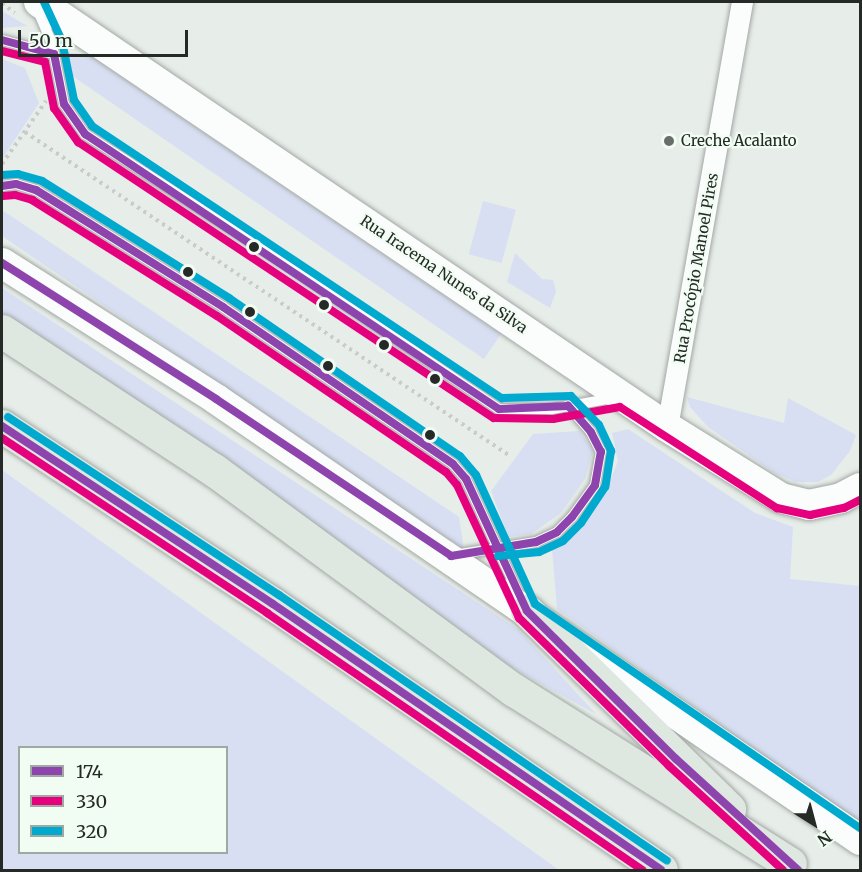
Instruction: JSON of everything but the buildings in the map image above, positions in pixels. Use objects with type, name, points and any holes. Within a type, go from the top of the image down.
[{"type":"main road","name":"Rua Iracema Nunes da Silva","points":[[39,2],[667,427],[781,498],[809,505],[841,498],[861,488]]},
{"type":"main road","points":[[2,263],[216,399],[451,556],[526,611],[861,840]]},
{"type":"main road","points":[[2,331],[214,470],[514,690],[794,867]]},
{"type":"main road","points":[[2,426],[273,604],[661,870]]},
{"type":"main road","points":[[526,611],[794,867]]},
{"type":"street","name":"Rua Procópio Manoel Pires","points":[[667,427],[742,2]]},
{"type":"lane","points":[[33,2],[54,54],[64,105],[85,134],[301,274],[499,409],[568,406],[622,396]]},
{"type":"lane","points":[[2,40],[54,54]]},
{"type":"lane","points":[[2,186],[16,184],[46,196],[223,307],[453,464],[466,479],[526,611]]},
{"type":"lane","points":[[451,556],[496,546],[523,547],[557,532],[595,485],[601,452],[591,432],[568,406]]},
{"type":"path","points":[[2,164],[49,95]]},
{"type":"path","points":[[25,132],[510,456]]},
{"type":"shaded area","points":[[2,11],[27,26],[2,28]]},
{"type":"shaded area","points":[[63,52],[89,55],[501,334],[484,359],[71,75]]},
{"type":"shaded area","points":[[2,59],[25,68],[39,103],[2,159]]},
{"type":"shaded area","points":[[483,201],[516,210],[502,263],[469,254]]},
{"type":"shaded area","points":[[2,210],[459,517],[464,550],[2,236]]},
{"type":"shaded area","points":[[515,253],[542,279],[553,280],[556,292],[550,308],[507,282]]},
{"type":"shaded area","points":[[2,288],[519,630],[596,714],[462,640],[2,322]]},
{"type":"shaded area","points":[[687,397],[784,423],[788,398],[856,435],[850,451],[831,475],[818,482],[795,482],[773,472],[708,427],[690,407]]},
{"type":"shaded area","points":[[628,429],[755,513],[793,527],[790,579],[860,586],[860,824],[557,609],[552,548],[571,535],[606,491],[618,461],[612,433]]},
{"type":"shaded area","points":[[580,431],[593,451],[585,479],[561,513],[531,534],[508,537],[491,491],[533,434]]},
{"type":"shaded area","points":[[2,470],[559,870],[2,870]]},
{"type":"transit line","name":"320","points":[[44,2],[62,41],[74,100],[92,126],[502,398],[571,396],[599,425],[611,451],[605,487],[581,523],[563,541],[539,552],[498,556]]},
{"type":"transit line","name":"174","points":[[2,40],[54,54],[64,104],[85,134],[499,409],[568,406]]},
{"type":"transit line","name":"330","points":[[2,51],[45,62],[54,108],[78,142],[494,418],[553,419],[620,407],[777,508],[810,515],[844,508],[860,500]]},
{"type":"transit line","name":"320","points":[[2,175],[18,174],[42,181],[229,298],[460,456],[476,475],[535,604],[860,828]]},
{"type":"transit line","name":"174","points":[[2,186],[16,184],[36,190],[223,307],[453,464],[466,479],[527,611],[676,759],[798,870]]},
{"type":"transit line","name":"330","points":[[3,196],[15,195],[32,200],[217,316],[446,472],[457,485],[519,618],[669,766],[783,870]]},
{"type":"transit line","name":"174","points":[[2,263],[216,399],[451,556],[536,542],[557,532],[572,517],[595,485],[601,452],[591,432],[568,406]]},
{"type":"transit line","name":"320","points":[[8,417],[279,595],[667,861]]},
{"type":"transit line","name":"174","points":[[2,426],[273,604],[661,870]]},
{"type":"transit line","name":"330","points":[[2,438],[267,613],[643,870]]},
{"type":"place","name":"Creche Acalanto","points":[[669,141]]}]
